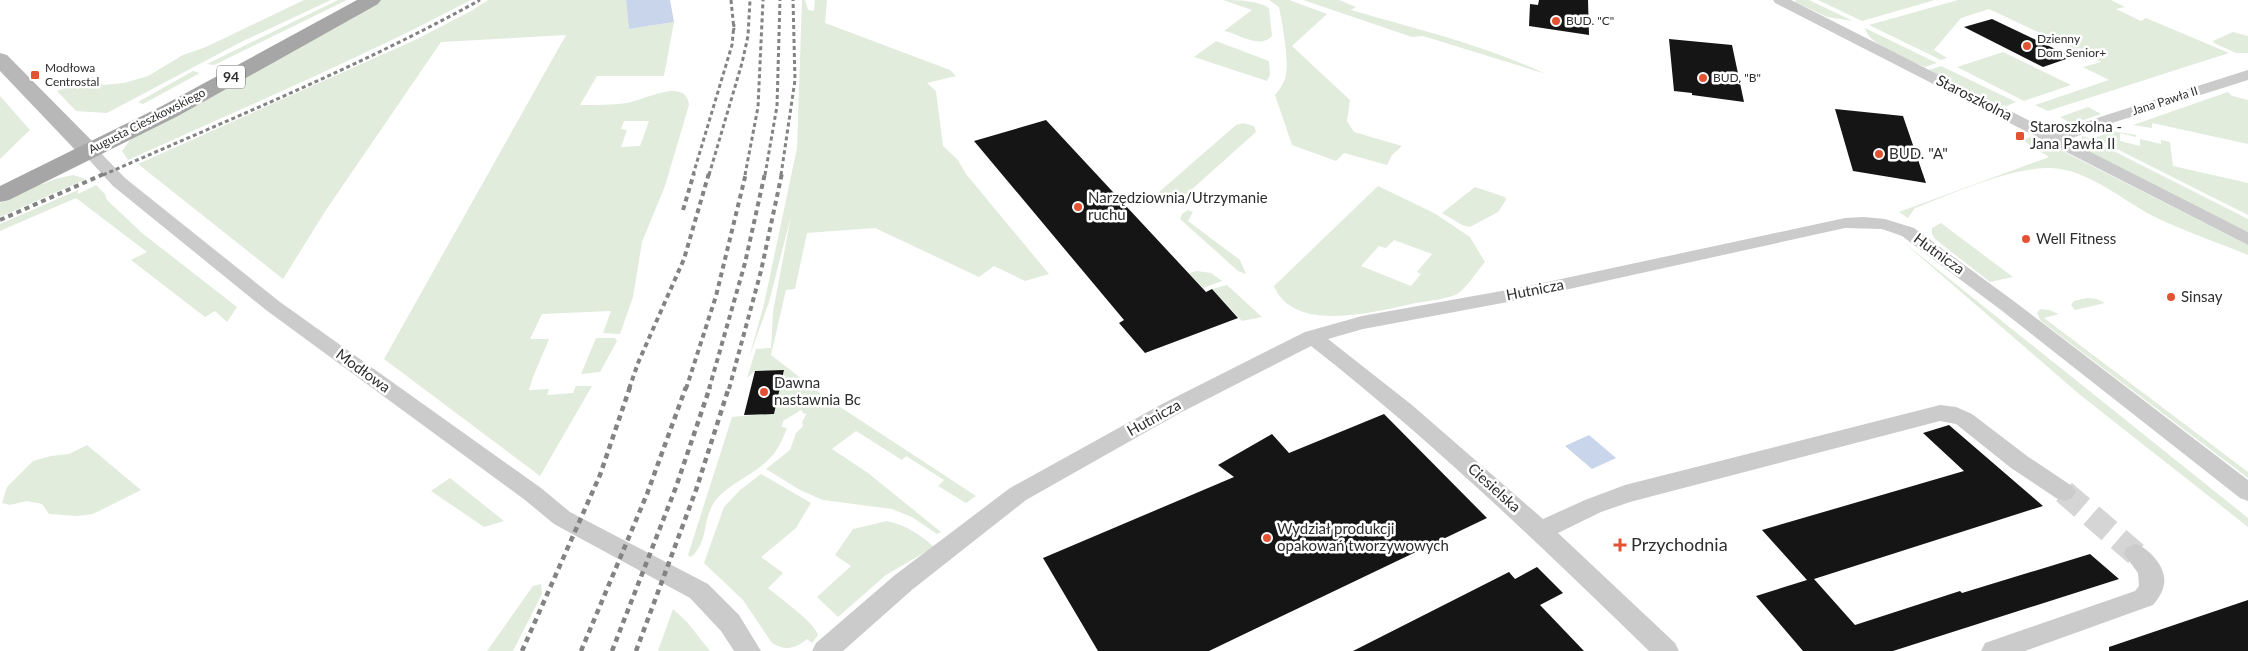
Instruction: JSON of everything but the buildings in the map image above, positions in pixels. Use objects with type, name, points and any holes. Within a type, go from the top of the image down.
[{"type":"main road","name":"Augusta Cieszkowskiego","points":[[0,195],[279,36],[354,0]]},
{"type":"main road","name":"Augusta Cieszkowskiego","points":[[0,181],[170,111],[371,0]]},
{"type":"street","name":"Staroszkolna","points":[[1780,0],[2248,239]]},
{"type":"street","name":"Modłowa","points":[[0,59],[119,182],[273,306],[534,494],[562,518],[700,591],[730,623],[748,651]]},
{"type":"street","name":"Jana Pawła II","points":[[2054,139],[2109,119],[2248,75]]},
{"type":"street","name":"Hutnicza","points":[[825,651],[904,582],[1018,494],[1170,409],[1312,337],[1362,323],[1524,293],[1830,226],[1864,222],[1885,224],[1908,232],[1971,277],[2248,492]]},
{"type":"street","name":"Ciesielska","points":[[1312,337],[1351,366],[1488,482],[1666,651]]},
{"type":"street","points":[[1541,531],[1593,506],[1625,494],[1940,413],[1956,415],[1964,419],[2005,451],[2064,492]]},
{"type":"street","points":[[1994,651],[2144,598],[2152,588],[2153,582],[2148,567],[2136,554]]},
{"type":"green space","points":[[304,0],[331,0],[243,41],[107,113],[76,111],[57,91],[92,77],[103,85],[124,83],[148,76],[183,55],[206,47]]},
{"type":"green space","points":[[338,0],[347,0],[214,65],[207,64]]},
{"type":"green space","points":[[376,0],[471,0],[344,63],[128,160],[122,151],[130,140]]},
{"type":"green space","points":[[488,0],[626,0],[629,29],[674,22],[664,76],[597,76],[580,105],[627,103],[672,91],[680,92],[686,97],[689,105],[665,186],[642,242],[633,297],[620,334],[603,333],[611,311],[542,314],[530,339],[549,339],[529,390],[549,389],[547,395],[573,393],[576,386],[592,386],[540,476],[384,359],[566,35],[441,42],[326,210],[283,279],[138,164],[415,40]],"holes":[[[624,121],[649,121],[640,146],[621,147],[627,130],[621,129]]]},
{"type":"green space","points":[[802,0],[805,0],[808,10],[814,11],[815,0],[827,0],[825,23],[950,70],[956,76],[927,83],[936,91],[943,146],[958,160],[966,174],[1049,274],[1025,281],[994,266],[979,277],[875,228],[807,233],[795,289],[786,290],[771,355],[828,399],[976,496],[966,503],[938,486],[944,480],[906,456],[902,460],[856,431],[832,449],[868,473],[941,532],[937,534],[912,517],[892,509],[823,500],[800,490],[766,469],[790,450],[796,433],[803,426],[802,422],[807,413],[804,414],[801,410],[783,421],[782,427],[787,428],[771,458],[761,467],[727,489],[715,501],[708,515],[701,544],[691,557],[688,555],[732,417],[774,413],[784,371],[755,371],[747,378],[756,349],[771,348],[773,312],[791,216],[769,302],[749,358],[764,304],[797,148]]},
{"type":"green space","points":[[1223,0],[1253,2],[1269,8],[1272,36],[1267,40],[1255,41],[1224,31],[1252,10]]},
{"type":"green space","points":[[1269,0],[1289,0],[1327,14],[1292,46],[1350,100],[1347,121],[1354,132],[1402,146],[1392,155],[1387,165],[1344,153],[1336,161],[1292,145],[1275,95],[1285,80],[1287,67],[1283,31],[1279,7]]},
{"type":"green space","points":[[1303,0],[1339,0],[1356,7],[1351,10],[1499,54],[1546,74],[1423,36],[1412,37]]},
{"type":"green space","points":[[1796,0],[1809,0],[1853,21],[1827,17],[1795,2]]},
{"type":"green space","points":[[1818,0],[1935,0],[1862,21]]},
{"type":"green space","points":[[1958,0],[2111,0],[2125,7],[2116,9],[2141,21],[2146,18],[2229,53],[2048,111],[2035,105],[2109,80],[2083,67],[2101,62],[1989,9],[1961,18],[1934,50],[1947,58],[1941,60],[1869,25]]},
{"type":"green space","points":[[1865,28],[1937,63],[1925,67],[1900,56],[1873,40]]},
{"type":"green space","points":[[2233,32],[2248,36],[2248,53],[2236,53],[2214,43],[2213,41]]},
{"type":"green space","points":[[1216,41],[1269,61],[1270,75],[1267,81],[1194,57]]},
{"type":"green space","points":[[2003,52],[2071,85],[2024,101],[1957,67]]},
{"type":"green space","points":[[1941,66],[2016,102],[2006,106],[1998,105],[1929,70]]},
{"type":"green space","points":[[193,71],[200,73],[143,104],[138,102]]},
{"type":"green space","points":[[2228,92],[2232,96],[2248,100],[2248,144],[2152,123],[2152,128],[2133,125]]},
{"type":"green space","points":[[0,96],[30,130],[0,159]]},
{"type":"green space","points":[[2088,107],[2101,114],[2072,124],[2060,117]]},
{"type":"green space","points":[[1243,123],[1254,126],[1256,132],[1181,199],[1173,201],[1162,198],[1159,192],[1236,125]]},
{"type":"green space","points":[[2112,131],[2136,135],[2136,137],[2120,133],[2120,141],[2140,146],[2140,139],[2161,144],[2161,140],[2170,142],[2173,166],[2248,183],[2248,215],[2095,138]]},
{"type":"green space","points":[[2033,136],[2248,245],[2248,255],[2188,232],[2153,216],[2091,179],[2064,170],[2050,168],[2017,172],[1981,182],[1915,208],[1908,218],[1899,212],[2049,157],[2022,140]]},
{"type":"green space","points":[[2082,136],[2248,219],[2248,232],[2088,151],[2082,145]]},
{"type":"green space","points":[[73,175],[86,179],[0,217],[0,203],[38,183],[43,184]]},
{"type":"green space","points":[[96,185],[105,194],[107,200],[142,233],[237,307],[227,322],[215,311],[205,317],[131,260],[147,252],[76,198],[0,231],[0,224],[78,190],[78,194]]},
{"type":"green space","points":[[1378,186],[1434,213],[1470,237],[1485,262],[1464,288],[1453,296],[1359,314],[1317,315],[1299,310],[1284,301],[1274,286]],"holes":[[[1394,240],[1432,254],[1417,272],[1421,274],[1411,286],[1361,266],[1379,246],[1386,248]]]},
{"type":"green space","points":[[1475,187],[1505,197],[1506,200],[1498,212],[1470,227],[1462,225],[1442,213]]},
{"type":"green space","points":[[1188,210],[1193,212],[1188,221],[1240,260],[1246,274],[1238,271],[1180,219],[1182,214]]},
{"type":"green space","points":[[1941,223],[2013,277],[1990,282],[1935,239],[1932,234],[1932,228]]},
{"type":"green space","points":[[1902,241],[2248,518],[2248,527],[2079,394]]},
{"type":"green space","points":[[1197,271],[1211,273],[1222,281],[1203,288],[1189,273]]},
{"type":"green space","points":[[1227,285],[1262,317],[1242,321],[1212,289]]},
{"type":"green space","points":[[2087,298],[2097,299],[2105,303],[2075,310],[2071,305],[2074,301]]},
{"type":"green space","points":[[2040,309],[2059,314],[2044,318],[2248,472],[2248,478],[2041,321],[2037,313]]},
{"type":"green space","points":[[596,338],[615,338],[617,341],[600,372],[581,374]]},
{"type":"green space","points":[[87,445],[141,490],[93,514],[77,516],[49,514],[42,504],[27,501],[10,505],[2,503],[7,487],[33,461],[69,454]]},
{"type":"green space","points":[[761,474],[811,503],[796,528],[761,557],[783,573],[768,588],[804,617],[815,630],[818,635],[812,643],[807,639],[794,647],[786,648],[772,643],[743,600],[704,563],[724,507],[740,490]]},
{"type":"green space","points":[[450,478],[504,521],[484,527],[431,491]]},
{"type":"green space","points":[[887,521],[912,531],[934,547],[886,575],[838,617],[817,597],[851,566],[835,555],[853,529]]},
{"type":"green space","points":[[541,584],[542,594],[513,651],[487,651],[533,586]]},
{"type":"green space","points":[[673,609],[687,622],[710,651],[658,651]]},
{"type":"water","points":[[626,0],[670,0],[674,22],[629,29]]},
{"type":"water","points":[[1589,435],[1616,458],[1592,469],[1565,446]]},
{"type":"tunnel","points":[[2064,492],[2136,554]]},
{"type":"railway","points":[[103,175],[341,70],[480,0]]},
{"type":"railway","points":[[731,0],[734,27]]},
{"type":"railway","points":[[709,175],[742,63],[748,36],[750,0]]},
{"type":"railway","points":[[745,175],[758,107],[763,0]]},
{"type":"railway","points":[[765,175],[777,106],[780,0]]},
{"type":"railway","points":[[781,175],[795,80],[793,0]]},
{"type":"railway","points":[[693,175],[732,45],[734,27]]},
{"type":"railway","points":[[0,220],[106,173]]},
{"type":"railway","points":[[683,210],[694,173]]},
{"type":"railway","points":[[629,389],[638,363],[684,259],[709,173]]},
{"type":"railway","points":[[686,389],[716,296],[746,173]]},
{"type":"railway","points":[[709,389],[745,263],[765,173]]},
{"type":"railway","points":[[729,389],[761,271],[782,173]]},
{"type":"railway","points":[[522,651],[600,475],[630,387]]},
{"type":"railway","points":[[581,651],[647,494],[686,387]]},
{"type":"railway","points":[[612,651],[676,487],[710,387]]},
{"type":"railway","points":[[636,651],[696,490],[729,387]]},
{"type":"place","name":"BUD. \"C\"","points":[[1556,21]]},
{"type":"place","name":"Dzienny Dom Senior+","points":[[2027,46]]},
{"type":"place","name":"Modłowa Centrostal","points":[[35,75]]},
{"type":"place","name":"BUD. \"B\"","points":[[1703,78]]},
{"type":"place","name":"Staroszkolna - Jana Pawła II","points":[[2020,136]]},
{"type":"place","name":"BUD. \"A\"","points":[[1879,154]]},
{"type":"place","name":"Narzędziownia/Utrzymanie ruchu","points":[[1078,207]]},
{"type":"place","name":"Well Fitness","points":[[2026,239]]},
{"type":"place","name":"Sinsay","points":[[2171,297]]},
{"type":"place","name":"Dawna nastawnia Bc","points":[[764,392]]},
{"type":"place","name":"Wydział produkcji opakowań tworzywowych","points":[[1267,538]]},
{"type":"place","name":"Przychodnia","points":[[1620,545]]}]
